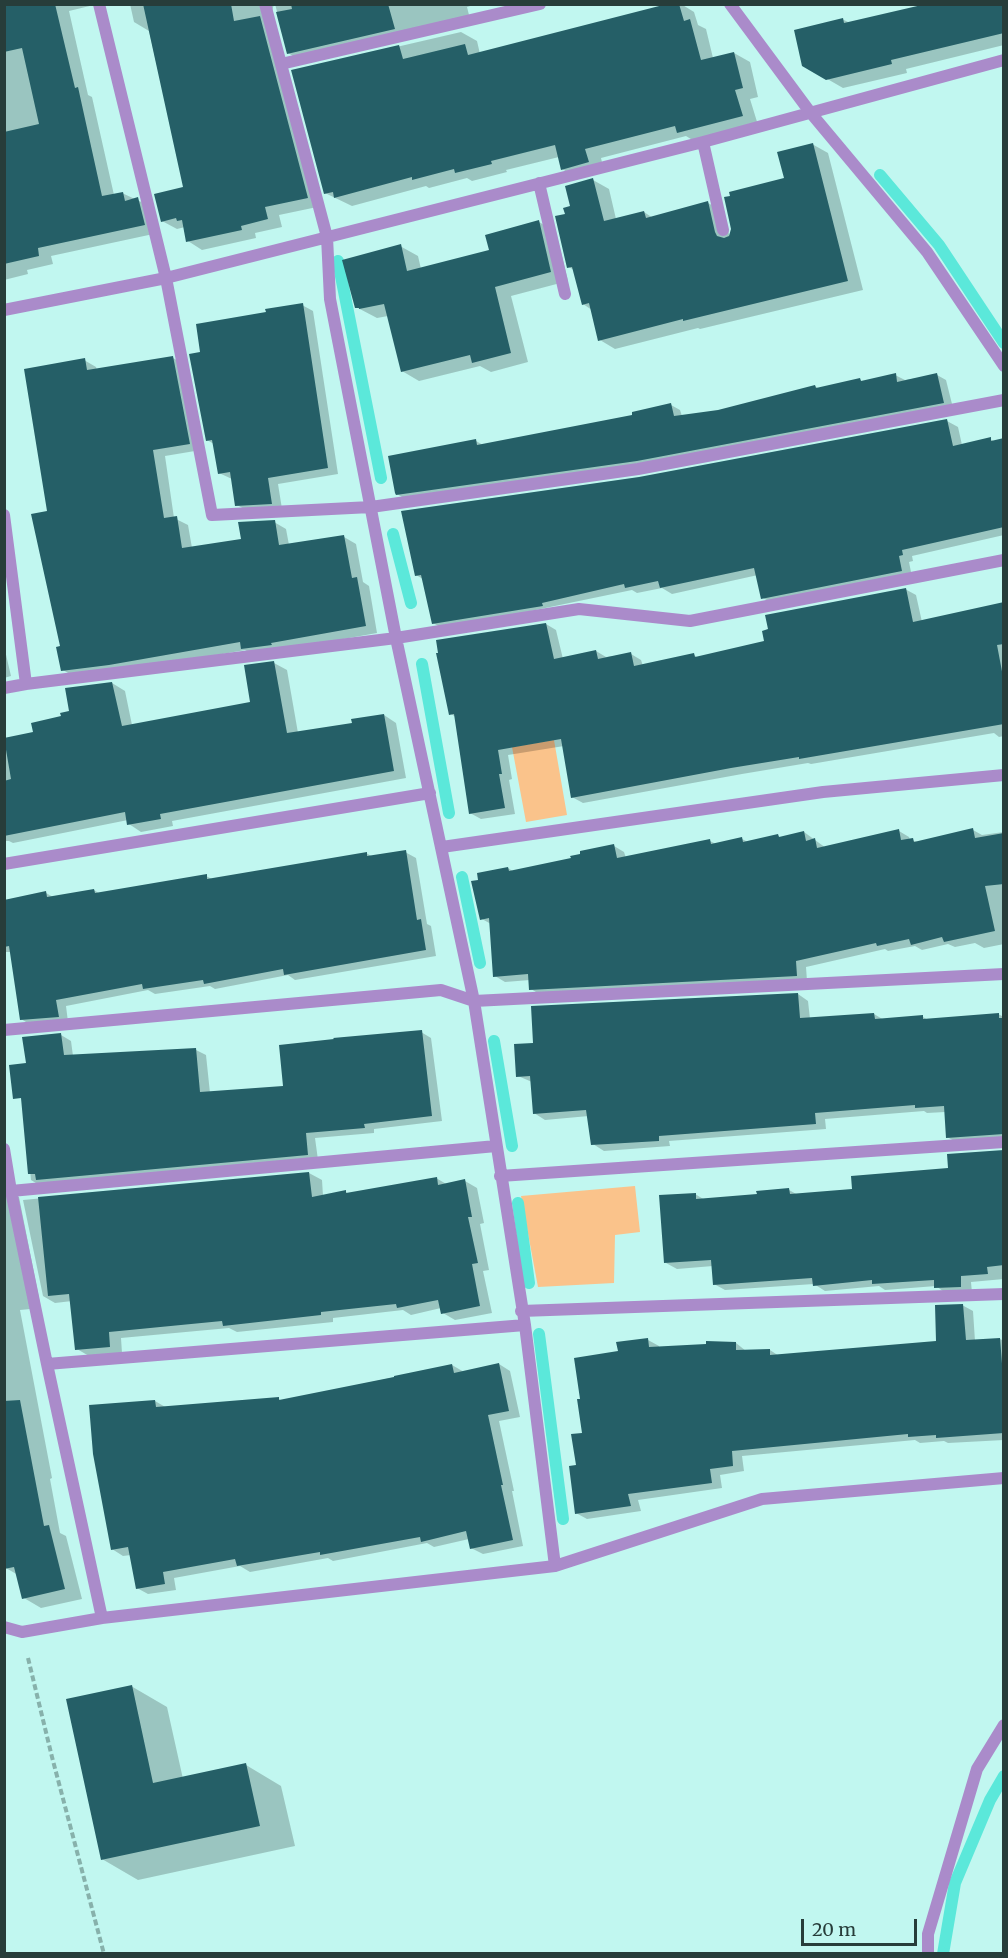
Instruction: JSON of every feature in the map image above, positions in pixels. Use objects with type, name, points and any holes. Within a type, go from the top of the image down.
[{"type":"street","points":[[99,4],[166,278],[212,515],[371,507],[638,469],[1004,400]]},
{"type":"street","points":[[265,4],[327,237],[330,299],[396,638],[474,1001],[525,1325],[555,1566]]},
{"type":"street","points":[[281,64],[540,4]]},
{"type":"street","points":[[730,4],[810,112],[927,252],[1004,366]]},
{"type":"street","points":[[4,310],[166,278],[703,142],[1004,60]]},
{"type":"street","points":[[703,142],[723,230]]},
{"type":"street","points":[[539,183],[566,294]]},
{"type":"street","points":[[4,515],[26,684]]},
{"type":"street","points":[[4,688],[396,638],[579,609],[690,621],[1004,560]]},
{"type":"street","points":[[442,847],[823,792],[1004,775]]},
{"type":"street","points":[[4,864],[430,794]]},
{"type":"street","points":[[4,1030],[441,990],[474,1001],[1004,974]]},
{"type":"street","points":[[500,1176],[1004,1142]]},
{"type":"street","points":[[11,1191],[496,1146]]},
{"type":"street","points":[[4,1149],[47,1364],[102,1618]]},
{"type":"street","points":[[521,1311],[1004,1294]]},
{"type":"street","points":[[47,1364],[525,1325]]},
{"type":"street","points":[[4,1627],[22,1632],[102,1618],[555,1566],[762,1499],[1004,1478]]},
{"type":"street","points":[[928,1953],[928,1934],[977,1769],[1004,1725]]},
{"type":"path","points":[[22,1632],[52,1757],[104,1953]]},
{"type":"shaded area","points":[[554,740],[567,815],[526,822],[512,747]]},
{"type":"shaded area","points":[[635,1186],[640,1232],[615,1235],[614,1283],[538,1287],[521,1196]]},
{"type":"building","points":[[4,4],[55,4],[75,88],[78,87],[102,196],[123,192],[125,201],[138,197],[145,225],[38,248],[39,256],[4,264],[4,132],[39,124],[22,48],[4,52]]},
{"type":"building","points":[[143,4],[231,4],[234,21],[260,16],[308,198],[265,207],[268,219],[241,226],[242,230],[186,242],[182,220],[177,221],[176,218],[161,222],[154,194],[183,187]]},
{"type":"building","points":[[291,4],[388,4],[395,29],[287,54],[276,12],[292,9]]},
{"type":"building","points":[[667,4],[679,4],[684,21],[690,19],[701,60],[734,52],[743,88],[735,90],[743,116],[677,133],[675,126],[585,149],[589,162],[561,170],[555,145],[491,161],[492,164],[455,173],[454,169],[412,180],[412,177],[334,198],[333,192],[324,194],[291,70],[399,45],[403,59],[465,44],[468,55]]},
{"type":"building","points":[[926,4],[1004,4],[1004,33],[891,60],[892,64],[826,80],[802,66],[794,30],[843,18],[844,23]]},
{"type":"building","points":[[813,143],[848,281],[598,341],[589,303],[582,305],[572,267],[567,268],[555,216],[565,214],[563,208],[570,206],[565,186],[593,178],[604,221],[644,211],[646,218],[708,201],[715,232],[717,236],[724,238],[729,236],[731,229],[724,197],[730,196],[729,192],[784,178],[777,152]]},
{"type":"building","points":[[539,220],[551,272],[495,287],[511,353],[472,363],[470,355],[401,372],[384,304],[355,308],[342,260],[401,244],[407,271],[489,250],[485,235]]},
{"type":"building","points":[[303,303],[328,468],[268,478],[272,504],[235,506],[230,472],[218,474],[212,440],[206,441],[189,354],[200,352],[196,324]]},
{"type":"building","points":[[173,356],[190,444],[153,450],[164,518],[177,516],[182,548],[241,539],[238,522],[275,520],[279,545],[344,535],[352,578],[357,577],[366,626],[271,643],[272,645],[241,649],[240,642],[61,671],[56,647],[60,646],[31,514],[47,511],[24,369],[85,358],[87,370]]},
{"type":"building","points":[[896,373],[897,382],[937,373],[944,403],[637,461],[396,495],[395,493],[388,456],[476,439],[477,445],[632,415],[632,412],[671,403],[674,416],[718,410],[815,385],[816,388]]},
{"type":"building","points":[[947,419],[953,446],[991,437],[991,441],[1004,438],[1004,527],[902,550],[903,555],[899,556],[902,571],[761,599],[754,568],[660,588],[658,581],[625,588],[624,584],[542,603],[543,606],[432,624],[421,575],[415,576],[401,511],[639,477]]},
{"type":"building","points":[[906,588],[913,622],[1004,602],[1004,644],[997,645],[1004,682],[1004,724],[799,759],[799,757],[731,768],[571,798],[561,739],[498,750],[502,774],[499,774],[505,808],[469,814],[454,714],[449,715],[436,653],[438,653],[436,640],[546,623],[554,659],[596,650],[598,659],[631,652],[634,666],[694,653],[695,657],[764,641],[762,631],[768,629],[765,615]]},
{"type":"building","points":[[274,661],[287,733],[352,723],[351,719],[384,714],[394,771],[160,814],[161,819],[127,825],[125,812],[4,836],[4,781],[11,779],[4,738],[33,732],[31,723],[61,716],[60,713],[69,711],[65,688],[112,682],[122,726],[250,702],[244,665]]},
{"type":"building","points":[[973,828],[975,838],[1004,833],[1004,884],[985,886],[995,931],[944,942],[942,937],[911,945],[909,939],[877,946],[876,943],[796,961],[797,976],[529,990],[528,974],[493,977],[489,918],[480,920],[471,881],[478,880],[477,873],[508,867],[509,871],[571,858],[570,856],[580,854],[580,851],[614,844],[617,858],[710,839],[711,844],[742,837],[743,842],[804,831],[806,841],[815,838],[817,848],[899,829],[901,840],[913,838],[914,842]]},
{"type":"building","points":[[406,850],[417,920],[421,919],[426,950],[284,975],[283,969],[204,984],[203,980],[143,989],[142,984],[56,1000],[59,1017],[20,1020],[9,946],[4,947],[4,900],[46,891],[47,897],[94,889],[95,893],[207,874],[207,879],[367,852],[367,856]]},
{"type":"building","points":[[798,993],[800,1018],[874,1013],[875,1019],[923,1015],[923,1019],[999,1013],[999,1018],[1004,1018],[1004,1134],[946,1138],[944,1106],[915,1108],[915,1105],[815,1113],[816,1124],[659,1136],[659,1141],[591,1145],[586,1110],[533,1114],[530,1076],[516,1077],[514,1044],[533,1043],[531,1006]]},
{"type":"building","points":[[422,1030],[432,1116],[364,1124],[365,1128],[306,1133],[308,1155],[36,1180],[35,1174],[28,1174],[21,1098],[13,1099],[9,1065],[26,1063],[22,1037],[61,1033],[64,1055],[196,1048],[200,1092],[283,1086],[279,1045]]},
{"type":"building","points":[[1004,1150],[1004,1265],[987,1267],[988,1274],[961,1276],[961,1287],[934,1288],[934,1280],[872,1284],[872,1280],[813,1286],[812,1278],[713,1285],[711,1260],[664,1263],[659,1195],[696,1193],[696,1199],[757,1194],[756,1191],[789,1188],[790,1194],[852,1189],[851,1176],[948,1168],[947,1154]]},
{"type":"building","points":[[309,1172],[312,1197],[437,1177],[438,1185],[465,1179],[472,1217],[468,1217],[478,1263],[472,1264],[480,1306],[441,1314],[438,1300],[397,1308],[396,1304],[223,1326],[222,1321],[109,1332],[110,1347],[75,1350],[69,1294],[48,1296],[38,1197]]},
{"type":"building","points":[[963,1304],[966,1340],[1000,1338],[1004,1389],[1004,1433],[936,1438],[936,1435],[908,1437],[908,1434],[732,1451],[733,1466],[710,1469],[712,1483],[628,1494],[631,1506],[575,1514],[569,1466],[576,1465],[571,1434],[582,1433],[574,1358],[618,1351],[616,1342],[648,1338],[649,1347],[706,1344],[706,1341],[736,1342],[736,1350],[770,1349],[770,1355],[936,1341],[935,1305]]},
{"type":"building","points":[[499,1363],[509,1411],[488,1415],[513,1540],[470,1549],[466,1531],[421,1542],[420,1537],[320,1555],[320,1552],[237,1566],[235,1559],[163,1572],[165,1584],[136,1589],[128,1547],[111,1550],[93,1454],[89,1405],[155,1400],[156,1407],[279,1397],[279,1400],[452,1364],[454,1373]]},
{"type":"building","points":[[20,1400],[44,1526],[49,1525],[65,1589],[22,1599],[14,1567],[4,1569],[4,1401]]},
{"type":"building","points":[[132,1685],[153,1783],[246,1763],[260,1826],[101,1860],[66,1699]]},
{"type":"waterway","points":[[880,175],[939,245],[1004,343]]},
{"type":"waterway","points":[[338,261],[381,478]]},
{"type":"waterway","points":[[393,534],[411,603]]},
{"type":"waterway","points":[[422,664],[449,813]]},
{"type":"waterway","points":[[462,877],[480,963]]},
{"type":"waterway","points":[[494,1041],[512,1146]]},
{"type":"waterway","points":[[518,1203],[529,1283]]},
{"type":"waterway","points":[[539,1334],[563,1519]]},
{"type":"waterway","points":[[943,1954],[955,1883],[990,1800],[1004,1776]]}]
